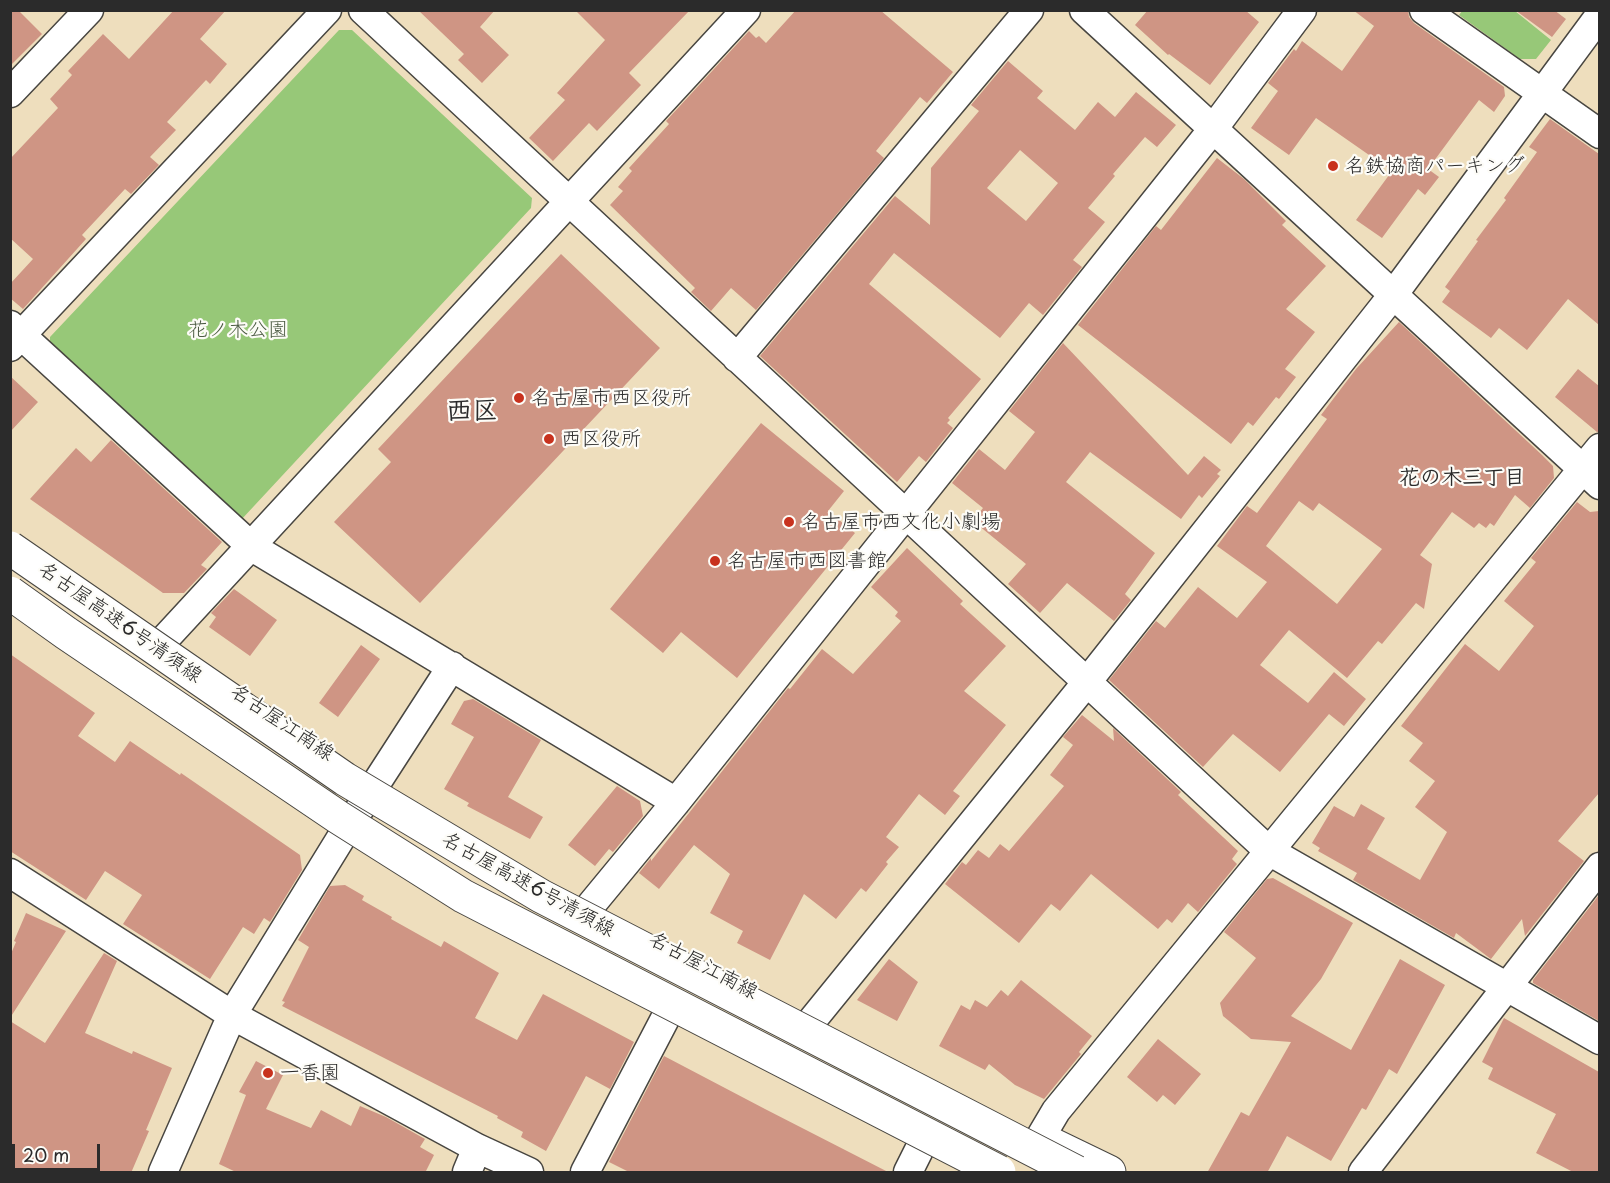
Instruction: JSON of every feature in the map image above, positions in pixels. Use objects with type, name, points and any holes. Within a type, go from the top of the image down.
[{"type":"main road","name":"名古屋江南線","points":[[10,536],[162,642],[375,785],[591,906],[810,1023],[1109,1173]]},
{"type":"main road","name":"名古屋高速6号清須線","points":[[10,548],[345,779],[541,896],[1076,1173]]},
{"type":"main road","name":"名古屋高速6号清須線","points":[[10,593],[328,811],[463,896],[999,1173]]},
{"type":"main road","points":[[10,606],[344,833],[459,905],[668,1013],[915,1158],[977,1173]]},
{"type":"street","points":[[10,93],[89,10]]},
{"type":"street","points":[[327,10],[14,336],[252,547],[676,802]]},
{"type":"street","points":[[363,10],[1269,851],[1599,1040]]},
{"type":"street","points":[[162,642],[747,10]]},
{"type":"street","points":[[737,358],[1029,10]]},
{"type":"street","points":[[1040,1138],[1056,1111],[1269,851],[1594,467],[1393,295],[1084,10]]},
{"type":"street","points":[[591,906],[1213,129],[1302,10]]},
{"type":"street","points":[[1424,10],[1599,134]]},
{"type":"street","points":[[810,1023],[1087,682],[1393,295],[1599,15]]},
{"type":"street","points":[[163,1173],[232,1015],[344,833],[452,666]]},
{"type":"street","points":[[1363,1173],[1599,867]]},
{"type":"street","points":[[12,878],[232,1015],[472,1160],[529,1173]]},
{"type":"street","points":[[585,1173],[668,1013]]},
{"type":"green space","points":[[1463,10],[1515,11],[1551,40],[1536,59],[1520,59],[1459,15]]},
{"type":"green space","name":"花ノ木公園","points":[[339,30],[352,30],[532,198],[531,208],[241,520],[50,350],[50,337]]},
{"type":"building","points":[[10,10],[18,10],[42,34],[10,66]]},
{"type":"building","points":[[174,10],[226,10],[200,39],[227,64],[210,84],[206,80],[167,122],[176,130],[150,157],[159,165],[131,194],[125,189],[82,235],[86,239],[23,309],[10,298],[10,284],[33,259],[10,238],[10,159],[58,108],[50,99],[72,75],[68,71],[103,34],[129,59]]},
{"type":"building","points":[[418,10],[495,10],[480,27],[509,55],[482,83],[458,60],[464,54]]},
{"type":"building","points":[[575,10],[690,10],[629,73],[641,85],[597,131],[589,123],[553,161],[529,138],[565,100],[557,93],[605,40]]},
{"type":"building","points":[[796,10],[880,10],[953,72],[927,103],[920,97],[876,151],[884,158],[756,310],[731,288],[711,311],[691,292],[695,288],[610,205],[623,191],[618,187],[632,171],[629,168],[669,124],[666,121],[749,31],[766,43]]},
{"type":"building","points":[[1148,10],[1245,10],[1259,22],[1210,85],[1168,55],[1135,25]]},
{"type":"building","points":[[1353,10],[1408,10],[1409,17],[1414,23],[1504,87],[1505,96],[1494,112],[1479,100],[1428,169],[1439,177],[1425,195],[1418,189],[1382,238],[1356,220],[1392,171],[1316,118],[1289,155],[1251,128],[1278,91],[1268,83],[1302,41],[1342,71],[1374,26]]},
{"type":"building","points":[[1515,10],[1554,10],[1566,19],[1552,37]]},
{"type":"building","points":[[1008,61],[1043,91],[1037,98],[1075,130],[1098,102],[1115,117],[1136,92],[1176,125],[1157,147],[1145,137],[1088,208],[1105,222],[1073,260],[1082,267],[1043,315],[1029,303],[1000,338],[894,253],[869,284],[981,379],[948,418],[950,420],[947,423],[953,428],[926,462],[919,456],[897,482],[760,356],[895,196],[930,225],[931,168],[979,111],[971,105]],"holes":[[[1020,150],[1058,183],[1026,221],[987,188]]]},
{"type":"building","points":[[1550,119],[1599,154],[1599,325],[1568,299],[1527,350],[1499,328],[1491,338],[1442,302],[1450,291],[1445,287],[1537,152],[1529,147]]},
{"type":"building","points":[[1217,158],[1244,179],[1286,221],[1282,225],[1326,266],[1286,309],[1315,332],[1285,369],[1296,377],[1279,399],[1276,397],[1253,426],[1248,422],[1231,444],[1078,325],[1156,226],[1161,230]]},
{"type":"building","name":"名古屋市西区役所","points":[[561,254],[660,348],[420,603],[334,522],[391,462],[378,449]]},
{"type":"building","points":[[1399,322],[1553,466],[1554,478],[1530,508],[1515,495],[1494,526],[1490,523],[1486,528],[1479,523],[1474,528],[1452,512],[1420,555],[1432,564],[1424,609],[1416,603],[1382,644],[1378,641],[1347,678],[1289,630],[1260,665],[1308,703],[1334,672],[1366,699],[1344,726],[1329,714],[1280,772],[1233,734],[1203,767],[1109,680],[1156,621],[1165,628],[1198,587],[1237,618],[1267,582],[1217,546],[1247,506],[1257,513],[1327,419],[1321,415],[1356,369]],"holes":[[[1299,501],[1313,511],[1319,503],[1382,549],[1337,604],[1266,546]]]},
{"type":"building","points":[[1063,343],[1188,475],[1204,456],[1221,470],[1217,474],[1220,476],[1202,498],[1199,495],[1181,519],[1090,452],[1066,482],[1155,553],[1125,594],[1131,600],[1114,621],[1067,583],[1040,613],[1008,584],[1026,564],[973,521],[983,508],[952,483],[979,449],[1005,470],[1035,432],[1009,411]]},
{"type":"building","points":[[1578,369],[1599,386],[1599,432],[1555,397]]},
{"type":"building","points":[[10,376],[38,402],[10,432]]},
{"type":"building","name":"名古屋市西図書館","points":[[761,423],[844,491],[828,511],[855,533],[737,678],[681,632],[663,653],[610,609]]},
{"type":"building","points":[[111,440],[222,542],[201,565],[207,569],[184,593],[163,593],[30,499],[76,448],[91,462]]},
{"type":"building","points":[[1577,502],[1590,512],[1599,511],[1599,793],[1558,841],[1584,861],[1525,936],[1522,919],[1491,959],[1456,933],[1454,938],[1353,880],[1357,873],[1318,851],[1320,848],[1312,843],[1334,806],[1354,817],[1361,804],[1385,818],[1367,849],[1420,880],[1447,832],[1415,807],[1435,781],[1409,761],[1423,743],[1401,726],[1465,644],[1499,671],[1534,626],[1504,601],[1536,562],[1531,558]]},
{"type":"building","points":[[907,548],[963,601],[960,604],[1006,646],[964,691],[1006,725],[953,791],[960,796],[945,815],[919,794],[886,837],[899,847],[886,862],[888,864],[866,892],[861,888],[836,919],[804,894],[770,960],[737,943],[743,931],[710,913],[730,874],[694,845],[659,889],[639,873],[822,649],[853,674],[901,621],[895,616],[898,612],[871,587]]},
{"type":"building","points":[[234,589],[277,620],[250,656],[209,627],[216,617],[211,613]]},
{"type":"building","points":[[361,645],[380,659],[338,717],[319,703]]},
{"type":"building","points":[[10,654],[95,713],[78,736],[115,762],[130,741],[180,775],[181,773],[300,855],[302,870],[270,922],[264,918],[254,934],[243,927],[210,979],[123,924],[142,895],[105,871],[86,900],[10,851]]},
{"type":"building","points":[[473,699],[541,740],[508,797],[543,817],[530,839],[467,806],[469,803],[444,789],[474,737],[451,724],[464,701]]},
{"type":"building","points":[[1082,715],[1114,741],[1113,728],[1181,792],[1178,795],[1238,851],[1232,859],[1237,864],[1198,912],[1188,903],[1172,923],[1167,919],[1158,929],[1091,874],[1060,911],[1051,904],[1019,943],[945,884],[962,862],[966,865],[978,850],[989,858],[1000,844],[1009,851],[1064,786],[1050,775],[1073,745],[1063,737]]},
{"type":"building","points":[[617,786],[640,801],[643,816],[613,852],[609,849],[595,866],[568,845]]},
{"type":"building","points":[[1273,878],[1353,923],[1321,979],[1291,1016],[1351,1050],[1400,959],[1445,985],[1397,1074],[1389,1069],[1366,1110],[1362,1108],[1331,1161],[1287,1136],[1267,1173],[1207,1173],[1241,1112],[1249,1116],[1291,1042],[1251,1039],[1223,1016],[1220,1003],[1256,958],[1224,932],[1267,879]]},
{"type":"building","points":[[345,885],[364,896],[362,900],[392,917],[391,919],[441,947],[444,941],[499,973],[475,1018],[517,1040],[543,994],[634,1042],[610,1089],[586,1076],[546,1151],[521,1137],[523,1132],[497,1118],[498,1116],[282,1006],[285,1002],[282,1001],[309,947],[298,940],[330,886]]},
{"type":"building","points":[[1599,895],[1599,1021],[1533,983],[1533,980]]},
{"type":"building","points":[[26,913],[66,931],[10,1018],[10,956]]},
{"type":"building","points":[[104,953],[117,961],[85,1033],[132,1054],[133,1051],[172,1068],[146,1130],[149,1131],[131,1173],[10,1173],[10,1021],[45,1043]]},
{"type":"building","points":[[889,959],[918,982],[897,1021],[857,1000]]},
{"type":"building","points":[[1021,980],[1092,1036],[1079,1052],[1081,1054],[1044,1099],[1015,1085],[989,1064],[985,1070],[939,1046],[961,1005],[970,1010],[975,1000],[987,1007],[1001,990],[1008,996]]},
{"type":"building","points":[[1504,1018],[1599,1072],[1599,1173],[1575,1173],[1536,1153],[1556,1114],[1488,1079],[1493,1068],[1482,1062]]},
{"type":"building","points":[[1158,1039],[1201,1074],[1175,1105],[1163,1095],[1157,1102],[1127,1077]]},
{"type":"building","points":[[664,1056],[890,1173],[631,1173],[609,1162]]},
{"type":"building","points":[[256,1061],[283,1075],[266,1109],[311,1128],[321,1110],[351,1126],[360,1106],[386,1117],[425,1139],[420,1147],[434,1155],[425,1173],[238,1173],[219,1164],[246,1095],[239,1092]]},
{"type":"place","name":"名鉄協商パーキング","points":[[1333,166]]},
{"type":"place","name":"名古屋市西区役所","points":[[519,398]]},
{"type":"place","name":"西区役所","points":[[549,439]]},
{"type":"place","name":"名古屋市西文化小劇場","points":[[789,522]]},
{"type":"place","name":"名古屋市西図書館","points":[[715,561]]},
{"type":"place","name":"一香園","points":[[268,1073]]},
{"type":"district","name":"西区","points":[[472,412]]},
{"type":"district","name":"花の木三丁目","points":[[1462,478]]}]
